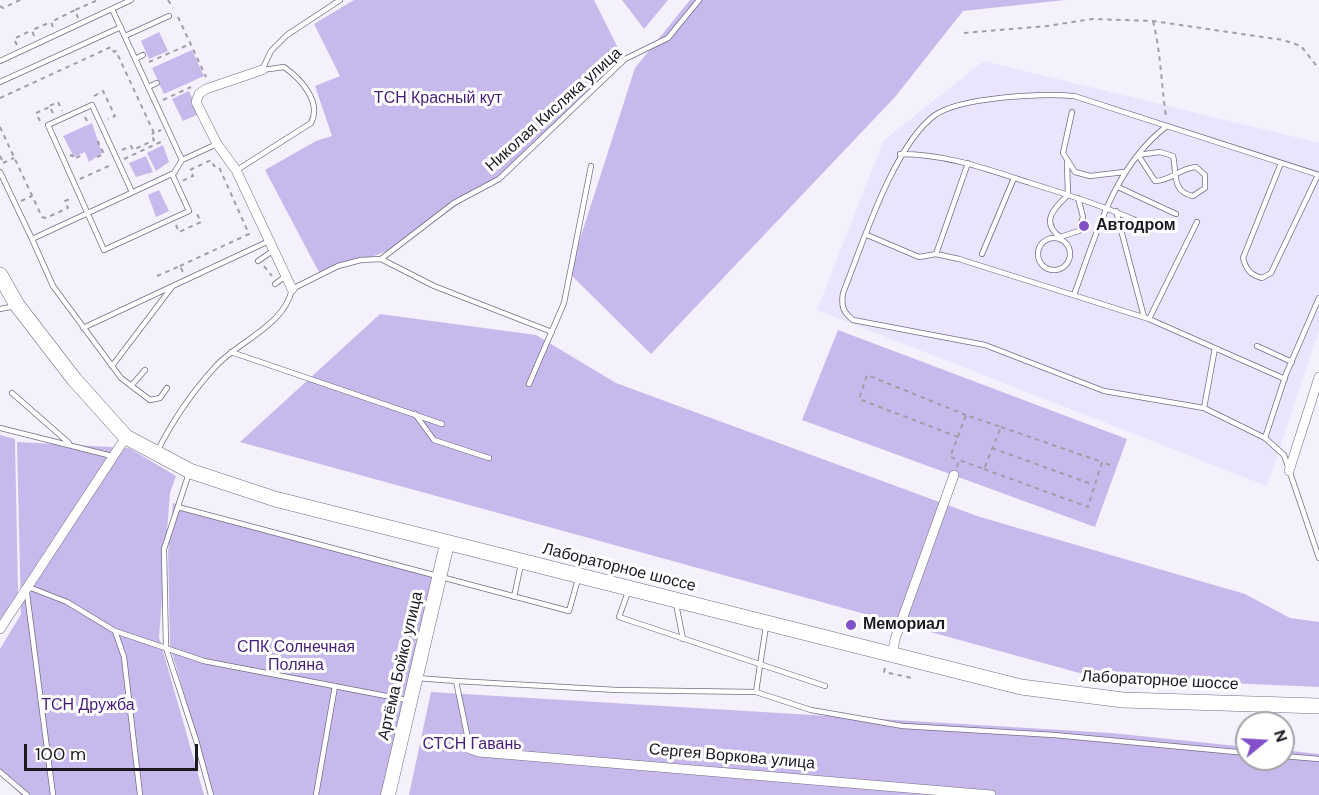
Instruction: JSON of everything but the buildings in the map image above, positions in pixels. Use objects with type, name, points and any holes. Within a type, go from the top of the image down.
[{"type":"main road","name":"Лабораторное шоссе","points":[[0,275],[17,305],[74,379],[126,437],[190,471],[275,499],[1021,687],[1123,700],[1319,706]]},
{"type":"main road","name":"Артёма Бойко улица","points":[[388,795],[447,544]]},
{"type":"street","points":[[262,70],[199,94],[196,102],[217,144],[236,170],[292,289]]},
{"type":"street","points":[[1289,471],[1319,377]]},
{"type":"street","points":[[0,629],[26,586],[115,457],[126,437]]},
{"type":"street","points":[[892,656],[895,639],[954,475]]},
{"type":"street","name":"Сергея Воркова улица","points":[[470,748],[479,752],[991,795]]},
{"type":"lane","points":[[0,61],[131,0]]},
{"type":"lane","points":[[262,70],[271,51],[309,19],[340,0]]},
{"type":"lane","name":"Николая Кисляка улица","points":[[381,260],[454,203],[499,178],[625,59],[668,38],[699,0]]},
{"type":"lane","points":[[112,9],[182,160]]},
{"type":"lane","points":[[125,36],[174,14]]},
{"type":"lane","points":[[0,82],[121,27]]},
{"type":"lane","points":[[135,59],[143,55]]},
{"type":"lane","points":[[236,170],[312,123],[316,114],[314,101],[296,75],[284,67],[262,70]]},
{"type":"lane","points":[[148,87],[156,84]]},
{"type":"lane","points":[[1281,163],[1243,258],[1245,268],[1253,276],[1262,278],[1271,273],[1318,175],[1167,126],[1074,96],[1051,94],[1013,97],[966,105],[937,114],[920,129],[900,154],[843,293],[844,312],[853,320],[986,345],[1104,391],[1204,408],[1265,438],[1284,455],[1319,558]]},
{"type":"lane","points":[[132,192],[92,105],[48,125],[104,250],[189,211],[172,174]]},
{"type":"lane","points":[[1072,112],[1063,153],[1067,163],[1075,172],[1090,176],[1124,172]]},
{"type":"lane","points":[[1074,295],[1107,207],[1124,172],[1150,139],[1167,126]]},
{"type":"lane","points":[[32,239],[172,174],[182,160],[217,144]]},
{"type":"lane","points":[[1138,155],[1155,181],[1162,181],[1175,174],[1182,169],[1196,167],[1205,175],[1205,188],[1193,196],[1186,195],[1178,187],[1175,174],[1173,156],[1167,153],[1138,155]]},
{"type":"lane","points":[[900,154],[923,154],[968,164],[1107,207],[1135,220]]},
{"type":"lane","points":[[1067,163],[1068,195],[1053,211],[1049,219],[1050,227],[1060,237],[1068,247],[1068,263],[1054,270],[1046,268],[1039,262],[1038,247],[1043,241],[1060,237],[1079,231],[1083,217],[1078,198]]},
{"type":"lane","points":[[936,254],[968,164]]},
{"type":"lane","points":[[529,384],[564,303],[591,166]]},
{"type":"lane","points":[[0,171],[52,286],[112,366],[131,386],[150,400],[160,398],[167,388]]},
{"type":"lane","points":[[982,254],[1014,178]]},
{"type":"lane","points":[[1118,187],[1176,214]]},
{"type":"lane","points":[[1116,212],[1146,318]]},
{"type":"lane","points":[[1146,318],[1197,222]]},
{"type":"lane","points":[[867,235],[919,257],[936,254],[1146,318],[1285,379]]},
{"type":"lane","points":[[258,261],[271,245]]},
{"type":"lane","points":[[83,328],[173,286],[271,245]]},
{"type":"lane","points":[[156,454],[168,430],[205,379],[231,352],[283,312],[290,303],[292,289],[338,266],[361,260],[381,260],[434,286],[552,332]]},
{"type":"lane","points":[[275,284],[286,276]]},
{"type":"lane","points":[[112,366],[173,286]]},
{"type":"lane","points":[[1265,438],[1285,379],[1319,298]]},
{"type":"lane","points":[[0,309],[17,305]]},
{"type":"lane","points":[[1257,346],[1292,362]]},
{"type":"lane","points":[[1204,408],[1215,348]]},
{"type":"lane","points":[[231,352],[442,424]]},
{"type":"lane","points":[[131,386],[145,370]]},
{"type":"lane","points":[[12,393],[71,444]]},
{"type":"lane","points":[[415,414],[434,440],[489,458]]},
{"type":"lane","points":[[0,428],[71,444],[115,457]]},
{"type":"lane","points":[[190,471],[164,549],[166,648],[211,795]]},
{"type":"lane","points":[[178,507],[569,611],[579,577]]},
{"type":"lane","points":[[513,597],[522,563]]},
{"type":"lane","points":[[53,795],[26,586],[67,602],[115,631],[204,661],[410,700]]},
{"type":"lane","points":[[629,589],[619,617],[825,686]]},
{"type":"lane","points":[[675,601],[683,639]]},
{"type":"lane","points":[[756,692],[767,624]]},
{"type":"lane","points":[[115,631],[124,657],[140,795]]},
{"type":"lane","points":[[415,678],[665,692],[756,692],[811,710],[903,726],[1054,735],[1235,752]]},
{"type":"lane","points":[[456,681],[470,748]]},
{"type":"lane","points":[[316,795],[335,686]]},
{"type":"lane","points":[[1295,757],[1319,759]]},
{"type":"lane","points":[[0,772],[27,795]]},
{"type":"path","points":[[0,6],[3,8],[20,0]]},
{"type":"path","points":[[168,0],[174,14]]},
{"type":"path","points":[[55,30],[51,22],[75,10],[97,1],[99,10]]},
{"type":"path","points":[[75,10],[79,19]]},
{"type":"path","points":[[964,33],[1047,26],[1092,19],[1153,21],[1283,40],[1301,46],[1319,69]]},
{"type":"path","points":[[179,21],[207,80]]},
{"type":"path","points":[[1153,21],[1161,53],[1161,83],[1167,126]]},
{"type":"path","points":[[18,47],[14,39],[32,30]]},
{"type":"path","points":[[143,55],[148,63],[190,44]]},
{"type":"path","points":[[0,98],[111,47],[114,52],[116,51],[154,133]]},
{"type":"path","points":[[29,76],[32,83]]},
{"type":"path","points":[[156,84],[163,100]]},
{"type":"path","points":[[141,104],[148,101],[150,106],[192,87]]},
{"type":"path","points":[[87,100],[103,91],[115,116],[105,120]]},
{"type":"path","points":[[94,96],[97,102]]},
{"type":"path","points":[[62,111],[58,102],[36,112],[40,121],[62,111],[70,107]]},
{"type":"path","points":[[100,108],[109,104]]},
{"type":"path","points":[[50,106],[53,115]]},
{"type":"path","points":[[103,114],[109,128]]},
{"type":"path","points":[[158,122],[169,147]]},
{"type":"path","points":[[0,127],[42,217],[45,215],[46,218],[68,208],[65,201],[72,198],[70,194],[73,193],[78,202]]},
{"type":"path","points":[[120,151],[131,146],[133,150],[154,140],[151,134],[161,130]]},
{"type":"path","points":[[116,144],[128,169]]},
{"type":"path","points":[[187,166],[212,154]]},
{"type":"path","points":[[0,156],[8,172]]},
{"type":"path","points":[[3,163],[14,158]]},
{"type":"path","points":[[158,276],[249,234],[219,167],[214,166],[211,160],[190,170],[193,176],[182,181]]},
{"type":"path","points":[[181,174],[186,189]]},
{"type":"path","points":[[24,208],[21,201],[32,195]]},
{"type":"path","points":[[181,221],[175,224],[179,232],[201,222],[194,206]]},
{"type":"path","points":[[192,216],[197,214]]},
{"type":"path","points":[[186,219],[190,227]]},
{"type":"path","points":[[180,266],[185,276]]},
{"type":"path","points":[[958,437],[859,399],[867,375],[966,415],[1112,466]]},
{"type":"path","points":[[966,415],[950,457],[1088,507],[1102,462]]},
{"type":"path","points":[[984,469],[1000,427]]},
{"type":"path","points":[[992,448],[1095,485]]},
{"type":"path","points":[[954,475],[959,460]]},
{"type":"shaded area","name":"Автодром","points":[[984,61],[1319,143],[1319,330],[1267,486],[817,310],[884,140]]},
{"type":"green space","name":"ТСН Красный кут","points":[[354,0],[594,0],[622,56],[580,101],[497,178],[395,248],[321,276],[265,170],[316,141],[332,136],[315,86],[340,76],[314,24]]},
{"type":"green space","points":[[622,0],[668,0],[644,29]]},
{"type":"green space","points":[[690,0],[1065,0],[963,11],[895,97],[651,354],[569,273],[635,68]]},
{"type":"green space","points":[[159,32],[168,51],[149,59],[141,41]]},
{"type":"green space","points":[[192,50],[204,76],[164,94],[152,68]]},
{"type":"green space","points":[[189,91],[199,114],[183,121],[172,99]]},
{"type":"green space","points":[[92,123],[102,153],[89,162],[85,152],[74,157],[63,136]]},
{"type":"green space","points":[[163,145],[169,162],[156,171],[147,153]]},
{"type":"green space","points":[[146,156],[153,172],[136,177],[129,163]]},
{"type":"green space","points":[[159,190],[169,211],[156,217],[148,195]]},
{"type":"green space","points":[[380,314],[536,335],[616,383],[980,517],[1245,594],[1290,618],[1319,622],[1319,687],[1094,677],[240,442]]},
{"type":"green space","points":[[838,330],[1127,439],[1095,527],[802,420]]},
{"type":"green space","points":[[0,435],[15,439],[18,594],[0,623]]},
{"type":"green space","name":"ТСН Дружба","points":[[17,442],[129,448],[176,476],[170,493],[159,637],[204,795],[21,795],[0,773],[0,649],[21,614]]},
{"type":"green space","name":"СПК Солнечная Поляна","points":[[173,503],[436,573],[384,795],[214,795],[170,646],[168,552]]},
{"type":"green space","name":"СТСН Гавань","points":[[431,692],[1111,733],[1235,746],[1235,771],[1295,771],[1295,751],[1319,754],[1319,795],[409,795]]},
{"type":"place","name":"Автодром","points":[[1084,226]]},
{"type":"place","name":"Мемориал","points":[[851,625]]}]
